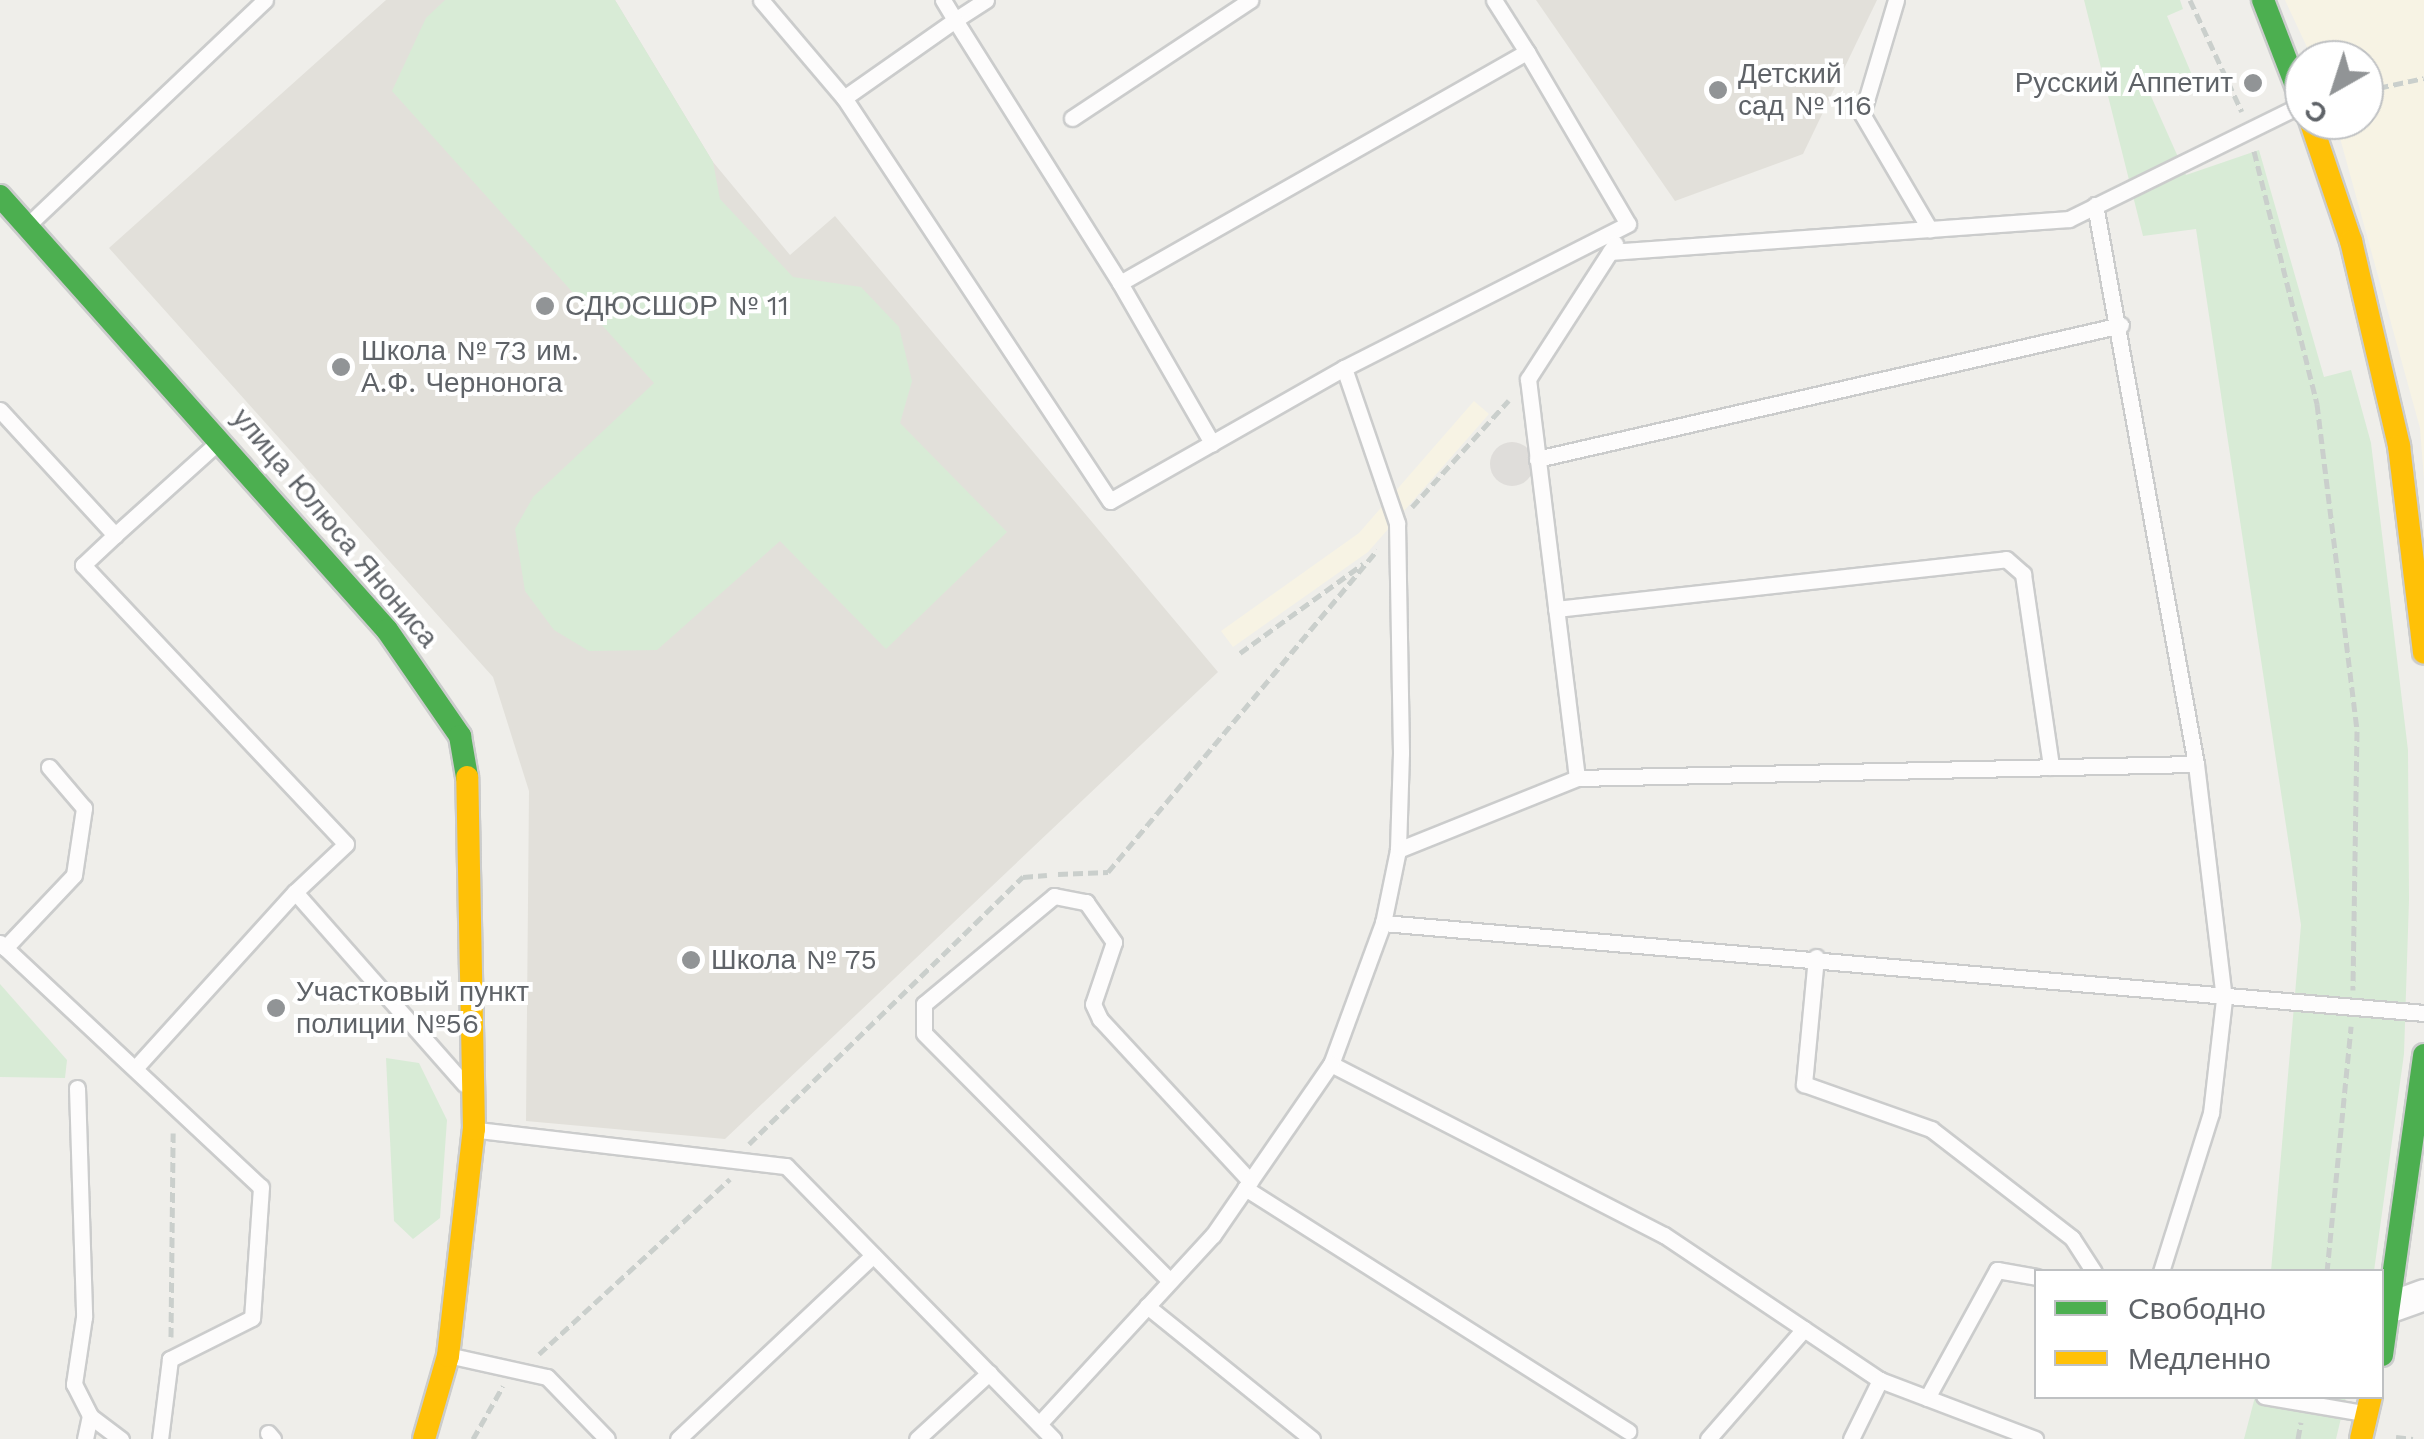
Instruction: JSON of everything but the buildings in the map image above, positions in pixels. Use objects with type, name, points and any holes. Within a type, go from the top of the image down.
[{"type":"street","points":[[2263,0],[2284,51]]},
{"type":"street","points":[[2317,140],[2352,241],[2399,446],[2424,652]]},
{"type":"street","name":"улица Юлюса Янониса","points":[[0,196],[222,438],[387,630],[460,736],[476,823],[474,1129],[448,1356],[424,1439]]},
{"type":"street","points":[[2384,1347],[2394,1306],[2424,1055]]},
{"type":"street","points":[[2394,1306],[2424,1296]]},
{"type":"street","points":[[2360,1439],[2369,1405]]},
{"type":"lane","points":[[28,226],[265,0]]},
{"type":"lane","points":[[761,0],[844,98],[1110,500],[1344,368],[1628,224]]},
{"type":"lane","points":[[943,0],[1120,283],[1212,443]]},
{"type":"lane","points":[[844,98],[986,0]]},
{"type":"lane","points":[[1072,118],[1250,0]]},
{"type":"lane","points":[[1494,0],[1628,224]]},
{"type":"lane","points":[[1896,0],[1862,114],[1930,230]]},
{"type":"lane","points":[[1120,283],[1527,52]]},
{"type":"lane","points":[[1610,252],[2069,219],[2248,124],[2284,112]]},
{"type":"lane","points":[[2095,205],[2121,325],[2196,764],[2224,999],[2210,1113],[2162,1269]]},
{"type":"lane","points":[[1577,778],[1528,379],[1628,224]]},
{"type":"lane","points":[[1538,459],[2121,325]]},
{"type":"lane","points":[[1038,1424],[1170,1281],[1248,1184],[1331,1064],[1383,923],[1398,850],[1397,523],[1344,368]]},
{"type":"lane","points":[[0,410],[115,535]]},
{"type":"lane","points":[[138,1064],[295,892],[346,844],[83,565],[222,438]]},
{"type":"lane","points":[[1556,609],[2006,559],[2023,574],[2050,767]]},
{"type":"lane","points":[[1398,850],[1577,778],[2196,764]]},
{"type":"lane","points":[[49,768],[84,808],[74,875],[2,946],[138,1064],[260,1187],[252,1318],[170,1358],[160,1439]]},
{"type":"lane","points":[[295,892],[473,1094]]},
{"type":"lane","points":[[1170,1281],[924,1032],[924,1004],[1054,896],[1086,902],[1114,942],[1092,1004],[1100,1019],[1248,1184],[1628,1431]]},
{"type":"lane","points":[[1383,923],[1816,957],[2224,999],[2424,1013]]},
{"type":"lane","points":[[1816,957],[1804,1084],[1930,1129],[2072,1238],[2092,1269]]},
{"type":"lane","points":[[1331,1064],[1664,1235],[1880,1380],[2035,1439]]},
{"type":"lane","points":[[77,1088],[84,1317],[74,1384],[90,1416],[121,1439]]},
{"type":"lane","points":[[474,1129],[786,1166],[1052,1439]]},
{"type":"lane","points":[[678,1439],[873,1255]]},
{"type":"lane","points":[[1927,1398],[1997,1270],[2034,1277]]},
{"type":"lane","points":[[1146,1306],[1312,1439]]},
{"type":"lane","points":[[1708,1439],[1804,1329]]},
{"type":"lane","points":[[448,1356],[546,1377],[607,1439]]},
{"type":"lane","points":[[916,1439],[989,1373]]},
{"type":"lane","points":[[1851,1439],[1880,1380]]},
{"type":"lane","points":[[2299,1399],[2369,1405]]},
{"type":"lane","points":[[85,1439],[90,1416]]},
{"type":"path","points":[[2190,0],[2248,124],[2317,404],[2355,712],[2353,1008],[2326,1269]]},
{"type":"path","points":[[2384,87],[2424,78]]},
{"type":"path","points":[[1240,653],[1370,559]]},
{"type":"path","points":[[170,1358],[174,1100]]},
{"type":"shaded area","points":[[386,0],[615,0],[713,162],[790,255],[835,216],[1218,672],[725,1139],[526,1121],[529,791],[493,677],[109,248]]},
{"type":"shaded area","name":"Детский сад № 116","points":[[1536,0],[1877,0],[1803,154],[1675,201]]},
{"type":"shaded area","points":[[2285,0],[2424,0],[2424,480],[2420,428],[2341,140],[2384,140],[2384,40],[2304,40]]},
{"type":"shaded area","points":[[1474,401],[1489,414],[1368,552],[1233,647],[1221,631],[1359,533]]},
{"type":"shaded area","points":[[1512,442],[1528,448],[1534,464],[1528,480],[1512,486],[1496,480],[1490,464],[1496,448]]},
{"type":"green space","points":[[445,0],[615,0],[713,162],[720,199],[793,277],[861,287],[899,327],[912,381],[900,423],[1007,532],[886,649],[780,541],[657,650],[589,651],[554,630],[525,591],[515,529],[533,497],[654,383],[392,91],[426,18]]},
{"type":"green space","points":[[2084,0],[2180,0],[2183,9],[2167,16],[2192,75],[2150,94],[2186,175],[2259,150],[2324,377],[2351,370],[2371,443],[2408,750],[2409,900],[2404,1054],[2374,1269],[2271,1269],[2301,925],[2196,229],[2143,236]]},
{"type":"green space","points":[[0,984],[67,1060],[65,1078],[0,1077]]},
{"type":"green space","points":[[386,1058],[419,1063],[447,1120],[440,1218],[413,1239],[394,1221]]},
{"type":"green space","points":[[2254,1399],[2346,1399],[2336,1439],[2244,1439]]},
{"type":"traffic: fast","points":[[2263,0],[2284,54]]},
{"type":"traffic: fast","points":[[0,196],[387,630],[460,736],[467,777]]},
{"type":"traffic: fast","points":[[2384,1341],[2424,1055]]},
{"type":"traffic: slow","points":[[2317,140],[2351,241],[2399,446],[2424,652]]},
{"type":"traffic: slow","points":[[424,1439],[448,1356],[474,1129],[467,777]]},
{"type":"traffic: slow","points":[[2361,1439],[2370,1399]]},
{"type":"place","name":"Русский Аппетит","points":[[2253,83]]},
{"type":"place","name":"Детский сад № 116","points":[[1718,90]]},
{"type":"place","name":"СДЮСШОР № 11","points":[[545,306]]},
{"type":"place","name":"Школа № 73 им. А.Ф. Чернонога","points":[[341,367]]},
{"type":"place","name":"Школа № 75","points":[[691,960]]},
{"type":"place","name":"Участковый пункт полиции №56","points":[[276,1008]]}]
